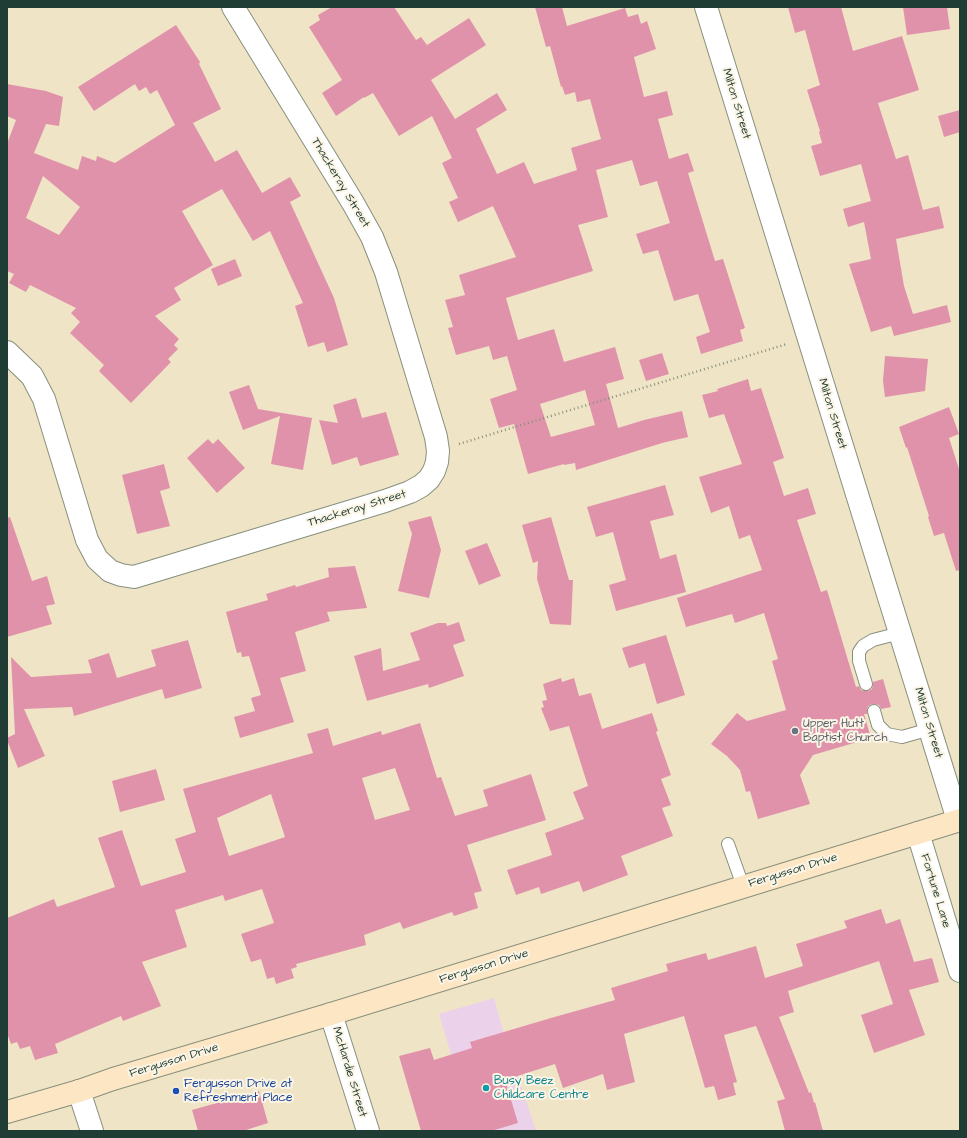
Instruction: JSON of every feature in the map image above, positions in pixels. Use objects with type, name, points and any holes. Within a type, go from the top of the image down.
[{"type":"main road","name":"Fergusson Drive","points":[[7,1112],[331,1014],[959,820]]},
{"type":"street","name":"Thackeray Street","points":[[7,352],[32,376],[44,399],[88,540],[97,559],[110,571],[120,575],[134,577],[410,492],[421,486],[429,479],[437,462],[438,451],[435,431],[389,279],[372,237],[353,203],[233,7]]},
{"type":"street","name":"Milton Street","points":[[706,7],[959,820]]},
{"type":"street","name":"Fortune Lane","points":[[918,833],[960,971]]},
{"type":"street","name":"McHardie Street","points":[[331,1014],[368,1131]]},
{"type":"street","points":[[79,1091],[92,1131]]},
{"type":"lane","points":[[866,684],[859,661],[859,652],[863,646],[873,640],[900,633]]},
{"type":"lane","points":[[874,712],[878,725],[888,734],[902,737],[930,729]]},
{"type":"lane","points":[[728,844],[743,886]]},
{"type":"path","points":[[438,451],[809,337]]},
{"type":"shaded area","points":[[494,998],[536,1131],[474,1131],[439,1014]]},
{"type":"building","points":[[332,7],[394,7],[416,40],[421,37],[427,45],[469,18],[486,45],[431,80],[455,119],[497,93],[507,110],[476,129],[497,174],[524,162],[534,184],[577,170],[571,148],[601,139],[590,99],[577,102],[575,92],[565,95],[562,86],[561,87],[550,46],[546,47],[535,7],[562,7],[567,26],[625,8],[628,17],[638,14],[641,24],[647,21],[656,49],[634,57],[644,97],[667,91],[673,115],[658,119],[669,159],[688,153],[694,171],[688,173],[715,261],[723,259],[745,328],[740,330],[743,341],[701,354],[696,337],[710,332],[698,294],[674,301],[658,250],[643,254],[636,234],[670,223],[657,181],[640,186],[632,160],[596,170],[608,217],[578,225],[593,271],[506,298],[518,340],[554,329],[564,362],[615,347],[624,379],[606,384],[618,428],[682,411],[688,437],[662,443],[576,470],[575,463],[564,464],[528,474],[514,424],[499,428],[490,399],[517,390],[507,356],[493,360],[489,346],[456,355],[448,328],[453,327],[445,300],[465,295],[459,275],[516,257],[493,206],[458,222],[449,202],[458,198],[442,163],[452,158],[432,116],[399,136],[373,93],[364,97],[336,116],[322,93],[342,80],[309,27],[320,20],[318,15]],"holes":[[[585,390],[595,425],[551,437],[540,404]]]},
{"type":"building","points":[[788,7],[841,7],[853,51],[902,36],[919,90],[878,103],[896,159],[908,155],[923,210],[939,206],[944,228],[896,239],[904,286],[913,314],[947,305],[951,322],[894,336],[891,326],[871,332],[849,264],[871,259],[864,222],[848,227],[843,209],[871,201],[861,164],[820,176],[811,146],[822,143],[820,131],[807,90],[820,85],[805,30],[795,33]]},
{"type":"building","points":[[903,7],[947,7],[950,29],[907,35]]},
{"type":"building","points":[[176,25],[200,62],[199,64],[221,109],[193,123],[215,162],[237,150],[262,193],[290,177],[301,196],[290,202],[334,298],[348,345],[327,352],[324,342],[308,347],[295,306],[303,303],[270,231],[253,241],[222,189],[182,211],[213,265],[174,288],[181,300],[155,316],[179,339],[174,345],[178,349],[168,359],[171,362],[131,403],[99,371],[104,365],[70,333],[80,322],[71,313],[76,308],[30,285],[26,292],[9,283],[14,274],[7,271],[7,144],[16,120],[7,116],[7,84],[46,91],[63,97],[59,126],[46,124],[34,153],[78,170],[82,156],[96,161],[97,156],[115,163],[175,125],[157,90],[150,94],[146,87],[139,91],[135,84],[94,111],[78,87]],"holes":[[[43,176],[80,207],[59,235],[26,218]]]},
{"type":"building","points":[[960,110],[960,132],[944,137],[938,116]]},
{"type":"building","points":[[235,259],[242,276],[218,286],[211,269]]},
{"type":"building","points":[[662,353],[669,374],[646,381],[639,360]]},
{"type":"building","points":[[885,356],[928,359],[925,391],[885,397],[883,381]]},
{"type":"building","points":[[748,379],[751,391],[761,388],[784,458],[773,462],[784,496],[808,488],[816,514],[797,520],[821,592],[827,590],[856,687],[859,686],[861,690],[868,691],[872,689],[873,682],[883,679],[891,707],[881,709],[879,705],[875,704],[868,706],[867,714],[864,714],[871,738],[813,755],[800,775],[810,804],[758,819],[750,791],[746,792],[740,770],[727,756],[711,744],[737,713],[747,721],[786,710],[772,661],[778,659],[764,613],[735,623],[732,614],[686,627],[677,598],[762,570],[750,535],[739,539],[729,506],[711,513],[699,477],[742,464],[724,414],[709,418],[702,395],[718,391],[717,389]]},
{"type":"building","points":[[249,385],[258,409],[312,418],[303,470],[271,464],[280,416],[243,430],[229,392]]},
{"type":"building","points":[[356,398],[362,418],[386,412],[399,455],[360,466],[357,457],[332,465],[319,420],[338,423],[333,405]]},
{"type":"building","points":[[949,407],[959,434],[949,438],[960,472],[960,570],[956,571],[944,533],[934,536],[907,447],[906,448],[899,427]]},
{"type":"building","points":[[208,439],[213,444],[218,439],[245,468],[217,493],[187,458]]},
{"type":"building","points":[[164,464],[170,488],[160,491],[170,526],[137,534],[122,475]]},
{"type":"building","points":[[665,485],[674,515],[650,521],[660,559],[676,554],[686,592],[616,611],[609,585],[626,580],[613,532],[596,537],[587,507]]},
{"type":"building","points":[[431,516],[441,550],[429,598],[398,591],[412,534],[408,522]]},
{"type":"building","points":[[10,517],[32,581],[47,576],[55,604],[46,606],[52,624],[7,637],[7,518]]},
{"type":"building","points":[[551,517],[569,580],[573,580],[571,625],[550,624],[537,579],[538,561],[533,563],[522,525]]},
{"type":"building","points":[[487,543],[501,576],[479,585],[465,551]]},
{"type":"building","points":[[355,566],[367,608],[327,612],[330,621],[295,632],[306,671],[280,678],[294,722],[240,738],[234,717],[255,711],[251,698],[261,695],[249,656],[242,657],[241,652],[237,653],[226,612],[268,600],[266,594],[329,577],[328,568]]},
{"type":"building","points":[[459,622],[465,641],[453,645],[464,676],[429,688],[428,684],[367,701],[354,656],[381,648],[383,671],[420,660],[410,633],[438,623],[446,623],[447,626]]},
{"type":"building","points":[[666,635],[685,695],[657,704],[645,663],[629,668],[622,648]]},
{"type":"building","points":[[188,640],[202,688],[165,699],[162,689],[74,716],[72,707],[24,709],[45,756],[18,768],[7,740],[7,738],[15,734],[11,657],[31,677],[92,673],[88,660],[109,653],[117,678],[156,666],[151,650]]},
{"type":"building","points":[[561,678],[562,682],[574,678],[579,696],[591,693],[602,729],[652,713],[658,731],[656,732],[671,775],[661,779],[671,805],[662,808],[673,836],[621,856],[628,875],[583,892],[579,881],[541,894],[539,887],[516,895],[507,870],[552,855],[545,833],[584,819],[573,792],[588,786],[569,726],[550,731],[541,708],[544,707],[542,701],[547,700],[543,684]]},
{"type":"building","points":[[420,723],[437,778],[441,777],[455,816],[488,806],[483,790],[531,774],[546,820],[467,845],[482,891],[474,893],[478,908],[454,916],[452,912],[403,929],[400,922],[364,935],[366,945],[296,964],[297,967],[291,969],[294,978],[276,984],[274,977],[267,979],[261,959],[251,962],[241,934],[274,923],[262,889],[225,901],[223,895],[175,910],[187,947],[142,962],[161,1006],[123,1021],[121,1016],[55,1044],[58,1053],[35,1060],[30,1046],[20,1049],[17,1042],[11,1044],[7,1033],[7,918],[54,899],[57,907],[115,887],[98,838],[122,830],[141,886],[186,872],[175,839],[196,832],[183,789],[313,753],[307,734],[328,728],[333,746],[381,731],[382,735]],"holes":[[[395,768],[410,810],[375,820],[362,778]],[[271,794],[285,837],[229,856],[217,818]]]},
{"type":"building","points":[[156,769],[165,800],[120,812],[112,781]]},
{"type":"building","points":[[881,909],[886,924],[900,919],[914,962],[932,958],[939,982],[909,990],[925,1035],[874,1053],[861,1015],[893,1004],[879,961],[788,991],[794,1012],[779,1017],[809,1093],[811,1092],[814,1103],[815,1102],[823,1131],[785,1131],[777,1101],[785,1099],[756,1026],[724,1035],[737,1082],[733,1083],[736,1095],[718,1100],[714,1086],[705,1088],[684,1016],[624,1034],[635,1082],[607,1090],[603,1074],[563,1088],[555,1064],[505,1080],[518,1123],[491,1131],[421,1131],[399,1056],[430,1048],[434,1060],[472,1048],[470,1042],[615,1000],[611,988],[668,971],[666,964],[706,953],[708,960],[756,946],[765,978],[803,966],[796,944],[847,928],[844,921]]},
{"type":"building","points":[[259,1091],[268,1123],[243,1131],[198,1131],[192,1110]]},
{"type":"place","name":"Upper Hutt Baptist Church","points":[[795,731]]},
{"type":"place","name":"Busy Beez Childcare Centre","points":[[486,1088]]},
{"type":"place","name":"Fergusson Drive at Refreshment Place","points":[[176,1091]]}]
